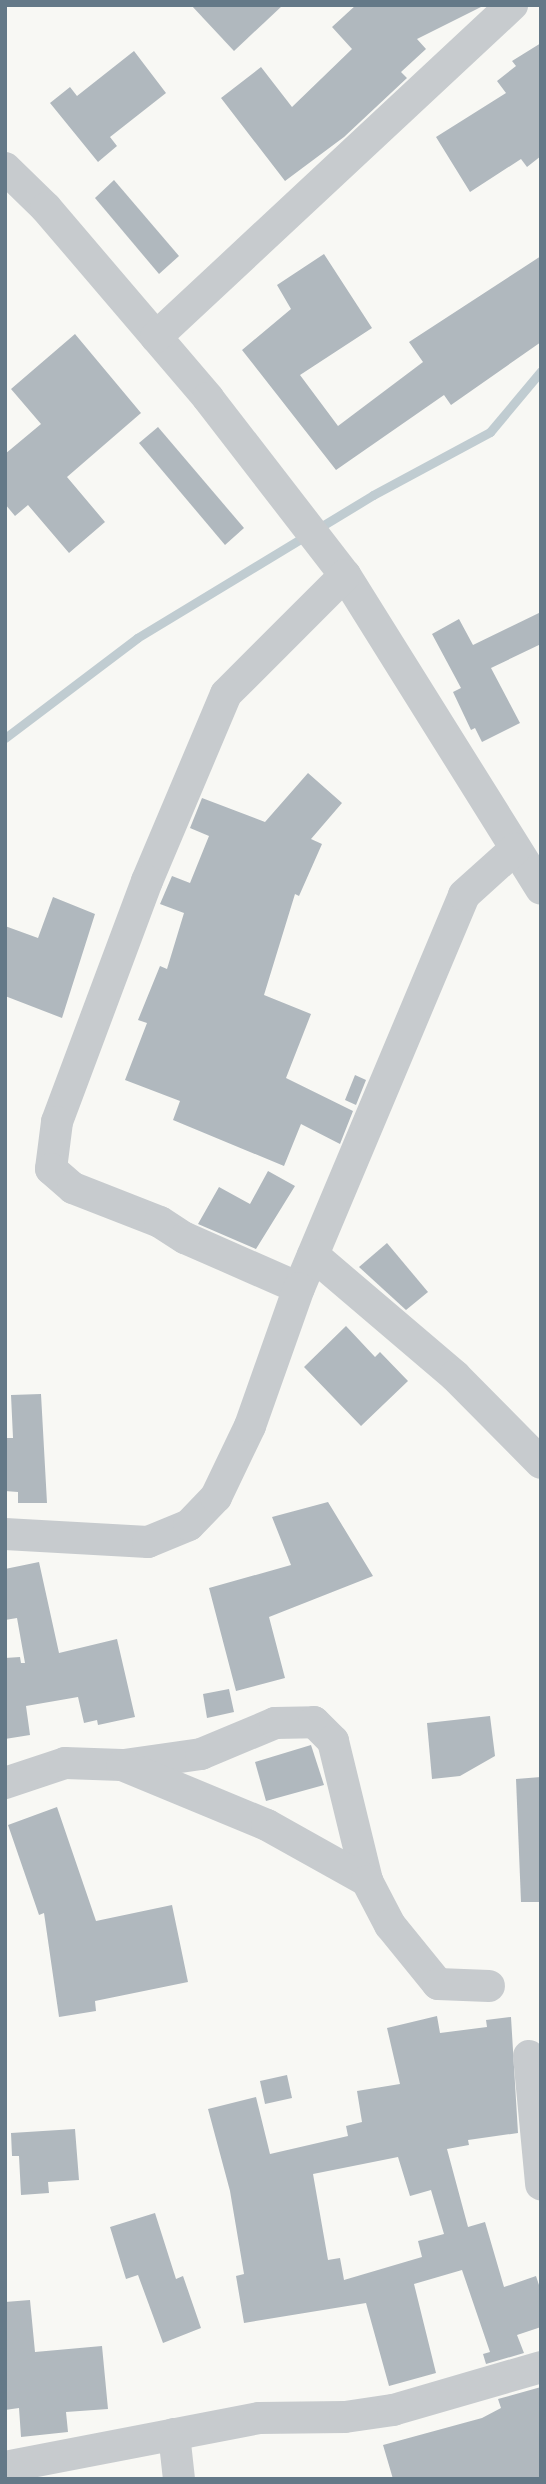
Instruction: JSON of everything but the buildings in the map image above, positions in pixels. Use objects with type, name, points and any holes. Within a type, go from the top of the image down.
[{"type":"street","points":[[156,337],[512,5]]},
{"type":"street","points":[[5,168],[156,337],[336,565],[541,890]]},
{"type":"street","points":[[299,1288],[185,1238],[160,1222],[73,1188],[51,1169],[50,1153],[147,881],[226,694],[336,565]]},
{"type":"street","points":[[5,1534],[148,1542],[188,1525],[216,1497],[250,1426],[299,1288],[464,895],[515,849]]},
{"type":"street","points":[[313,1255],[455,1376],[541,1463]]},
{"type":"street","points":[[5,1783],[65,1763],[122,1765],[201,1754],[275,1723],[314,1722],[333,1741],[367,1881],[390,1925],[438,1984],[489,1986]]},
{"type":"street","points":[[122,1765],[267,1825],[367,1881]]},
{"type":"street","points":[[529,2056],[541,2183]]},
{"type":"street","points":[[5,2467],[259,2418],[345,2417],[393,2410],[541,2367]]},
{"type":"street","points":[[174,2434],[179,2479]]},
{"type":"waterway","points":[[5,738],[137,638],[373,495],[490,432],[541,371]]}]
